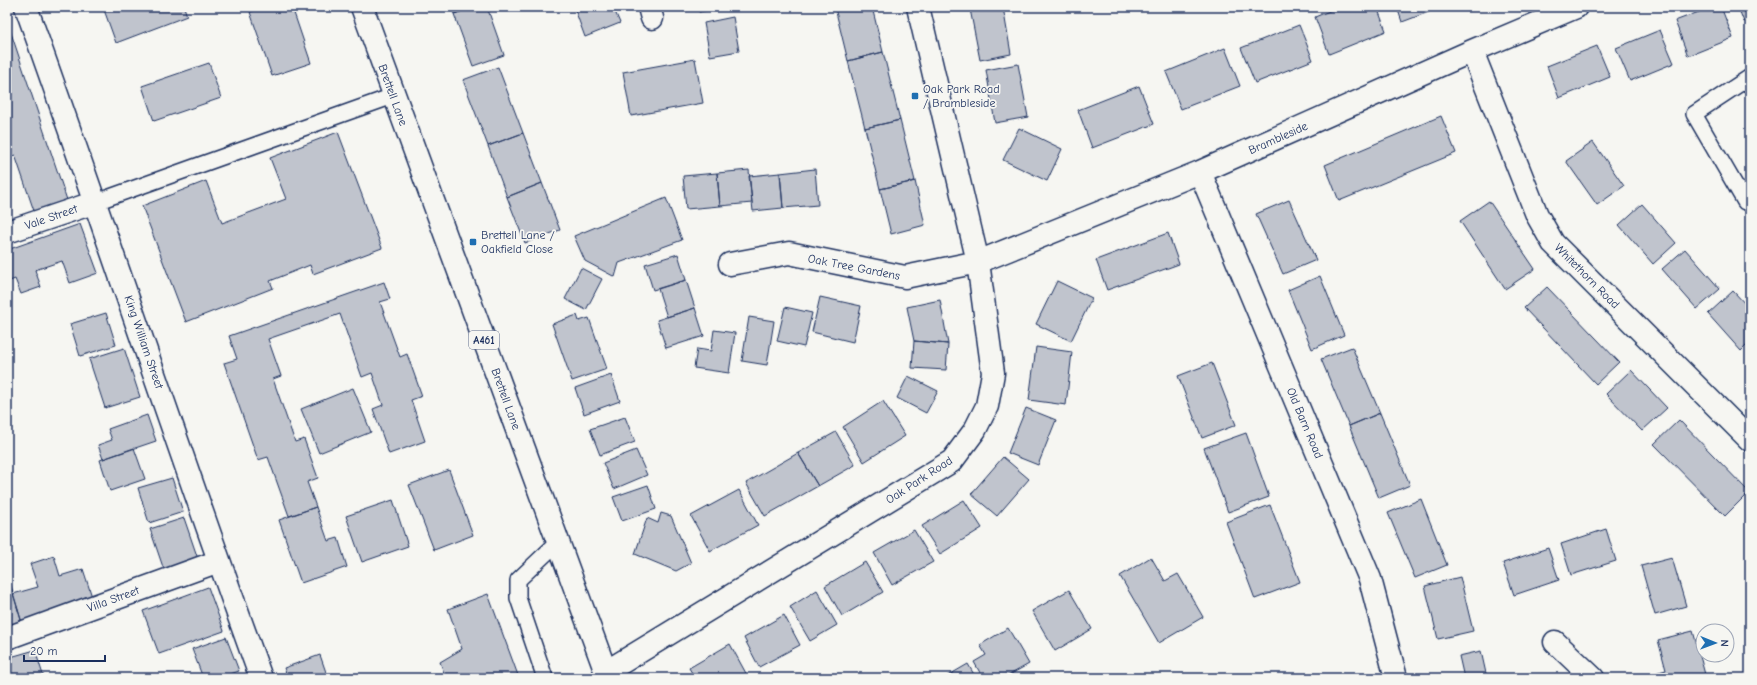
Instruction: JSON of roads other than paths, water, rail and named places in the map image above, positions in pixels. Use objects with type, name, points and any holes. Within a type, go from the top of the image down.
[{"type":"street","name":"King William Street","points":[[26,7],[96,202],[219,561],[261,678]]},
{"type":"street","name":"Brettell Lane","points":[[362,7],[393,96],[607,675]]},
{"type":"street","name":"Oak Park Road","points":[[607,675],[952,461],[975,430],[987,406],[993,373],[978,262],[918,7]]},
{"type":"street","name":"Brambleside","points":[[978,262],[1200,172],[1472,51],[1576,7]]},
{"type":"street","name":"Whitethorn Road","points":[[1472,51],[1537,215],[1553,243],[1750,440]]},
{"type":"street","name":"Old Barn Road","points":[[1200,172],[1370,579],[1396,678]]},
{"type":"street","name":"Vale Street","points":[[7,232],[96,202]]},
{"type":"street","name":"Oak Tree Gardens","points":[[730,264],[789,253],[905,277],[978,262]]},
{"type":"street","name":"Villa Street","points":[[7,638],[219,561]]},
{"type":"street","points":[[1555,642],[1593,678]]},
{"type":"lane","points":[[1745,202],[1694,114],[1750,77]]},
{"type":"lane","points":[[96,202],[393,96]]},
{"type":"lane","points":[[545,678],[518,598],[518,580],[558,542]]},
{"type":"place","name":"Oak Park Road / Brambleside","points":[[915,96]]},
{"type":"place","name":"Brettell Lane / Oakfield Close","points":[[473,242]]}]
